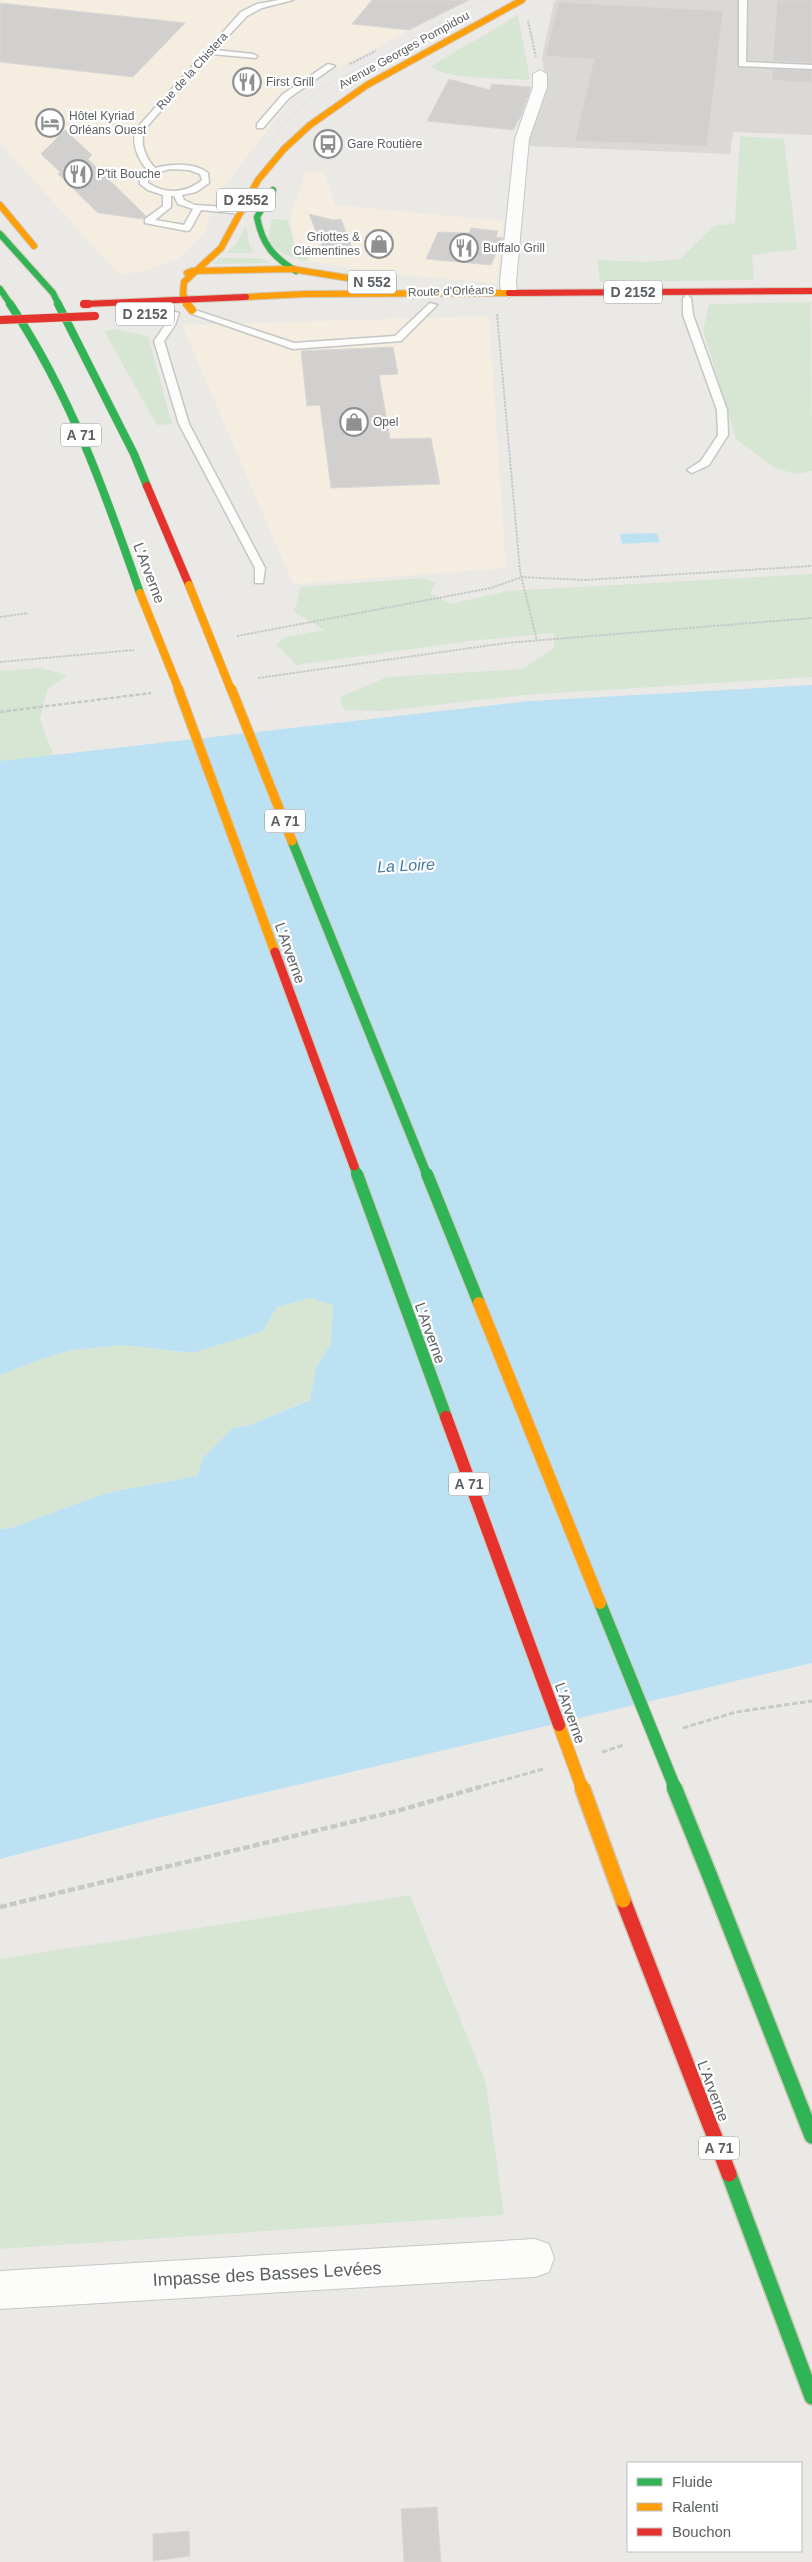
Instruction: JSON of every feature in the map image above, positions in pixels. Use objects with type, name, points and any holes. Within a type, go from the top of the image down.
[{"type":"main road","name":"Avenue Georges Pompidou","points":[[192,271],[220,249],[231,236],[250,191],[284,150],[327,110],[350,94],[522,0]]},
{"type":"main road","points":[[300,150],[304,131]]},
{"type":"main road","name":"D 2552","points":[[279,180],[256,218],[262,247],[267,253],[292,269]]},
{"type":"main road","points":[[0,206],[40,254]]},
{"type":"main road","name":"A 71","points":[[0,234],[53,292],[134,454],[189,585],[709,1874],[812,2136]]},
{"type":"main road","points":[[48,269],[53,292]]},
{"type":"main road","points":[[176,278],[192,271],[292,269],[306,277],[308,285],[305,294],[285,307]]},
{"type":"main road","name":"N 552","points":[[292,269],[391,285],[453,292]]},
{"type":"main road","points":[[192,271],[181,287],[182,298],[195,313]]},
{"type":"main road","name":"L'Arverne","points":[[0,289],[32,334],[59,384],[91,460],[140,593],[176,682],[622,1900],[738,2196],[812,2397]]},
{"type":"main road","points":[[118,302],[149,289]]},
{"type":"main road","name":"Route d'Orléans","points":[[47,306],[182,298],[305,294],[812,291]]},
{"type":"main road","name":"Route d'Orléans","points":[[413,306],[687,298],[812,298]]},
{"type":"main road","points":[[0,308],[28,307]]},
{"type":"main road","name":"D 2152","points":[[160,313],[232,312]]},
{"type":"main road","name":"D 2152","points":[[0,320],[100,315]]},
{"type":"street","points":[[509,292],[508,282],[522,139],[540,87],[540,74]]},
{"type":"street","name":"Impasse des Basses Levées","points":[[0,2290],[534,2258]]},
{"type":"lane","name":"Rue de la Chistera","points":[[153,171],[145,164],[138,145],[140,129],[209,52],[222,43],[247,12],[289,0]]},
{"type":"lane","points":[[743,0],[742,64],[812,68]]},
{"type":"lane","points":[[209,52],[253,56]]},
{"type":"lane","points":[[260,126],[286,96],[331,66]]},
{"type":"lane","points":[[170,167],[190,168],[204,173],[206,177],[202,186],[177,193],[167,193],[149,188],[144,184],[144,179],[153,171],[170,167]]},
{"type":"lane","points":[[167,193],[167,207],[148,221],[188,228],[199,207]]},
{"type":"lane","points":[[177,193],[181,202],[199,207],[242,211]]},
{"type":"lane","points":[[687,298],[688,316],[722,410],[723,435],[705,463],[692,470]]},
{"type":"lane","points":[[195,313],[293,346],[398,339],[432,305]]},
{"type":"lane","points":[[174,313],[159,341],[184,424],[260,568],[259,581]]},
{"type":"path","points":[[528,20],[540,74]]},
{"type":"path","points":[[496,311],[522,578],[537,640]]},
{"type":"path","points":[[230,637],[278,630],[482,590],[522,578],[584,580],[812,566]]},
{"type":"path","points":[[0,617],[28,614]]},
{"type":"path","points":[[252,679],[537,640],[812,618]]},
{"type":"path","points":[[0,662],[143,648]]},
{"type":"path","points":[[0,712],[154,693]]},
{"type":"path","points":[[679,1729],[736,1712],[812,1701]]},
{"type":"path","points":[[594,1754],[632,1743]]},
{"type":"path","points":[[0,1907],[396,1811],[547,1767]]},
{"type":"shaded area","points":[[0,0],[469,0],[314,80],[294,95],[215,199],[205,232],[181,257],[142,272],[118,274],[0,143]]},
{"type":"shaded area","points":[[557,0],[812,0],[812,135],[733,132],[730,154],[526,146],[546,86],[542,57],[554,2]]},
{"type":"shaded area","points":[[306,171],[325,173],[335,205],[504,221],[497,283],[388,274],[308,261],[309,257],[297,254],[290,217]]},
{"type":"shaded area","points":[[489,316],[506,568],[293,584],[182,325]]},
{"type":"green space","points":[[518,15],[530,80],[462,76],[438,71],[431,66]]},
{"type":"green space","points":[[740,136],[784,139],[797,249],[752,255],[754,280],[600,282],[597,260],[647,262],[680,259],[714,226],[735,223]]},
{"type":"green space","points":[[272,219],[288,220],[296,254],[308,257],[306,261],[285,254],[271,244],[269,232]]},
{"type":"green space","points":[[245,228],[247,228],[249,244],[254,253],[226,253],[236,244]]},
{"type":"green space","points":[[219,258],[260,258],[270,263],[213,264]]},
{"type":"green space","points":[[811,302],[812,471],[796,474],[775,468],[736,439],[703,330],[709,304]]},
{"type":"green space","points":[[114,329],[148,336],[172,424],[157,425],[104,331]]},
{"type":"green space","points":[[812,574],[812,677],[524,695],[384,711],[344,710],[340,697],[387,677],[522,669],[554,648],[554,633],[469,641],[296,665],[277,645],[284,637],[324,630],[294,612],[301,587],[423,578],[436,582],[430,593],[450,604],[508,591]]},
{"type":"green space","points":[[41,668],[67,675],[47,690],[40,719],[56,762],[0,769],[0,671]]},
{"type":"green space","points":[[310,1298],[333,1305],[331,1343],[316,1368],[310,1399],[250,1425],[233,1428],[203,1458],[197,1476],[106,1493],[11,1528],[0,1529],[0,1375],[41,1359],[72,1350],[124,1345],[193,1353],[263,1331],[277,1307]]},
{"type":"green space","points":[[410,1895],[486,2083],[504,2215],[0,2249],[0,1959]]},
{"type":"water","points":[[657,533],[660,542],[622,544],[620,534]]},
{"type":"water","name":"La Loire","points":[[812,685],[812,1663],[153,1819],[0,1859],[0,1529],[11,1528],[106,1493],[197,1476],[203,1458],[233,1428],[250,1425],[310,1400],[316,1368],[331,1343],[333,1305],[310,1298],[277,1307],[263,1331],[193,1353],[124,1345],[72,1350],[41,1359],[0,1375],[0,761],[529,701]]},
{"type":"building","points":[[372,0],[469,0],[409,30],[352,24]]},
{"type":"building","points":[[777,0],[812,0],[812,63],[773,61]]},
{"type":"building","points":[[559,2],[723,11],[707,146],[575,141],[594,59],[545,56]]},
{"type":"building","points":[[0,3],[185,23],[133,77],[0,62]]},
{"type":"building","points":[[772,69],[812,71],[812,83],[772,80]]},
{"type":"building","points":[[449,79],[490,90],[492,84],[531,87],[521,116],[513,130],[427,121]]},
{"type":"building","points":[[65,130],[92,155],[88,159],[146,216],[143,219],[98,213],[58,174],[60,172],[41,154]]},
{"type":"building","points":[[309,214],[333,220],[341,219],[353,250],[327,252],[324,246],[322,246]]},
{"type":"building","name":"Buffalo Grill","points":[[471,228],[498,231],[496,237],[503,238],[491,265],[426,259],[438,232],[469,233]]},
{"type":"building","name":"Opel","points":[[393,347],[398,374],[379,375],[390,439],[431,438],[440,484],[331,488],[320,405],[307,406],[301,351]]},
{"type":"building","points":[[437,2507],[441,2562],[404,2562],[401,2509]]},
{"type":"building","points":[[189,2531],[190,2556],[153,2561],[153,2534]]},
{"type":"tram line","points":[[267,147],[292,114],[322,88],[485,0]]},
{"type":"tram line","points":[[360,78],[451,25]]},
{"type":"traffic: fast","points":[[273,190],[257,217],[261,237],[273,255],[296,271]]},
{"type":"traffic: fast","points":[[0,234],[53,293],[134,454],[147,486]]},
{"type":"traffic: fast","points":[[0,289],[38,347],[58,383],[82,434],[140,593]]},
{"type":"traffic: fast","points":[[292,841],[479,1303]]},
{"type":"traffic: fast","points":[[354,1166],[446,1417]]},
{"type":"traffic: fast","points":[[600,1603],[709,1874]]},
{"type":"traffic: fast","points":[[709,1874],[812,2136]]},
{"type":"traffic: fast","points":[[729,2174],[812,2397]]},
{"type":"traffic: slow","points":[[192,310],[184,297],[184,282],[189,275],[221,248],[258,180],[284,149],[310,125],[367,85],[522,0]]},
{"type":"traffic: slow","points":[[0,205],[34,246]]},
{"type":"traffic: slow","points":[[187,273],[192,271],[292,269],[360,280]]},
{"type":"traffic: slow","points":[[246,297],[305,294],[509,293]]},
{"type":"traffic: slow","points":[[189,585],[292,841]]},
{"type":"traffic: slow","points":[[140,593],[176,682],[275,952]]},
{"type":"traffic: slow","points":[[479,1303],[600,1603]]},
{"type":"traffic: slow","points":[[559,1725],[623,1900]]},
{"type":"traffic: jam","points":[[509,293],[812,291]]},
{"type":"traffic: jam","points":[[84,304],[246,297]]},
{"type":"traffic: jam","points":[[0,320],[95,316]]},
{"type":"traffic: jam","points":[[147,486],[189,585]]},
{"type":"traffic: jam","points":[[275,952],[354,1166]]},
{"type":"traffic: jam","points":[[446,1417],[559,1725]]},
{"type":"traffic: jam","points":[[623,1900],[729,2174]]},
{"type":"place","name":"First Grill","points":[[247,82]]},
{"type":"place","name":"Hôtel Kyriad Orléans Ouest","points":[[50,123]]},
{"type":"place","name":"Gare Routière","points":[[328,144]]},
{"type":"place","name":"P'tit Bouche","points":[[78,174]]},
{"type":"place","name":"Griottes & Clémentines","points":[[379,244]]},
{"type":"place","name":"Buffalo Grill","points":[[464,248]]},
{"type":"place","name":"Opel","points":[[354,422]]}]
